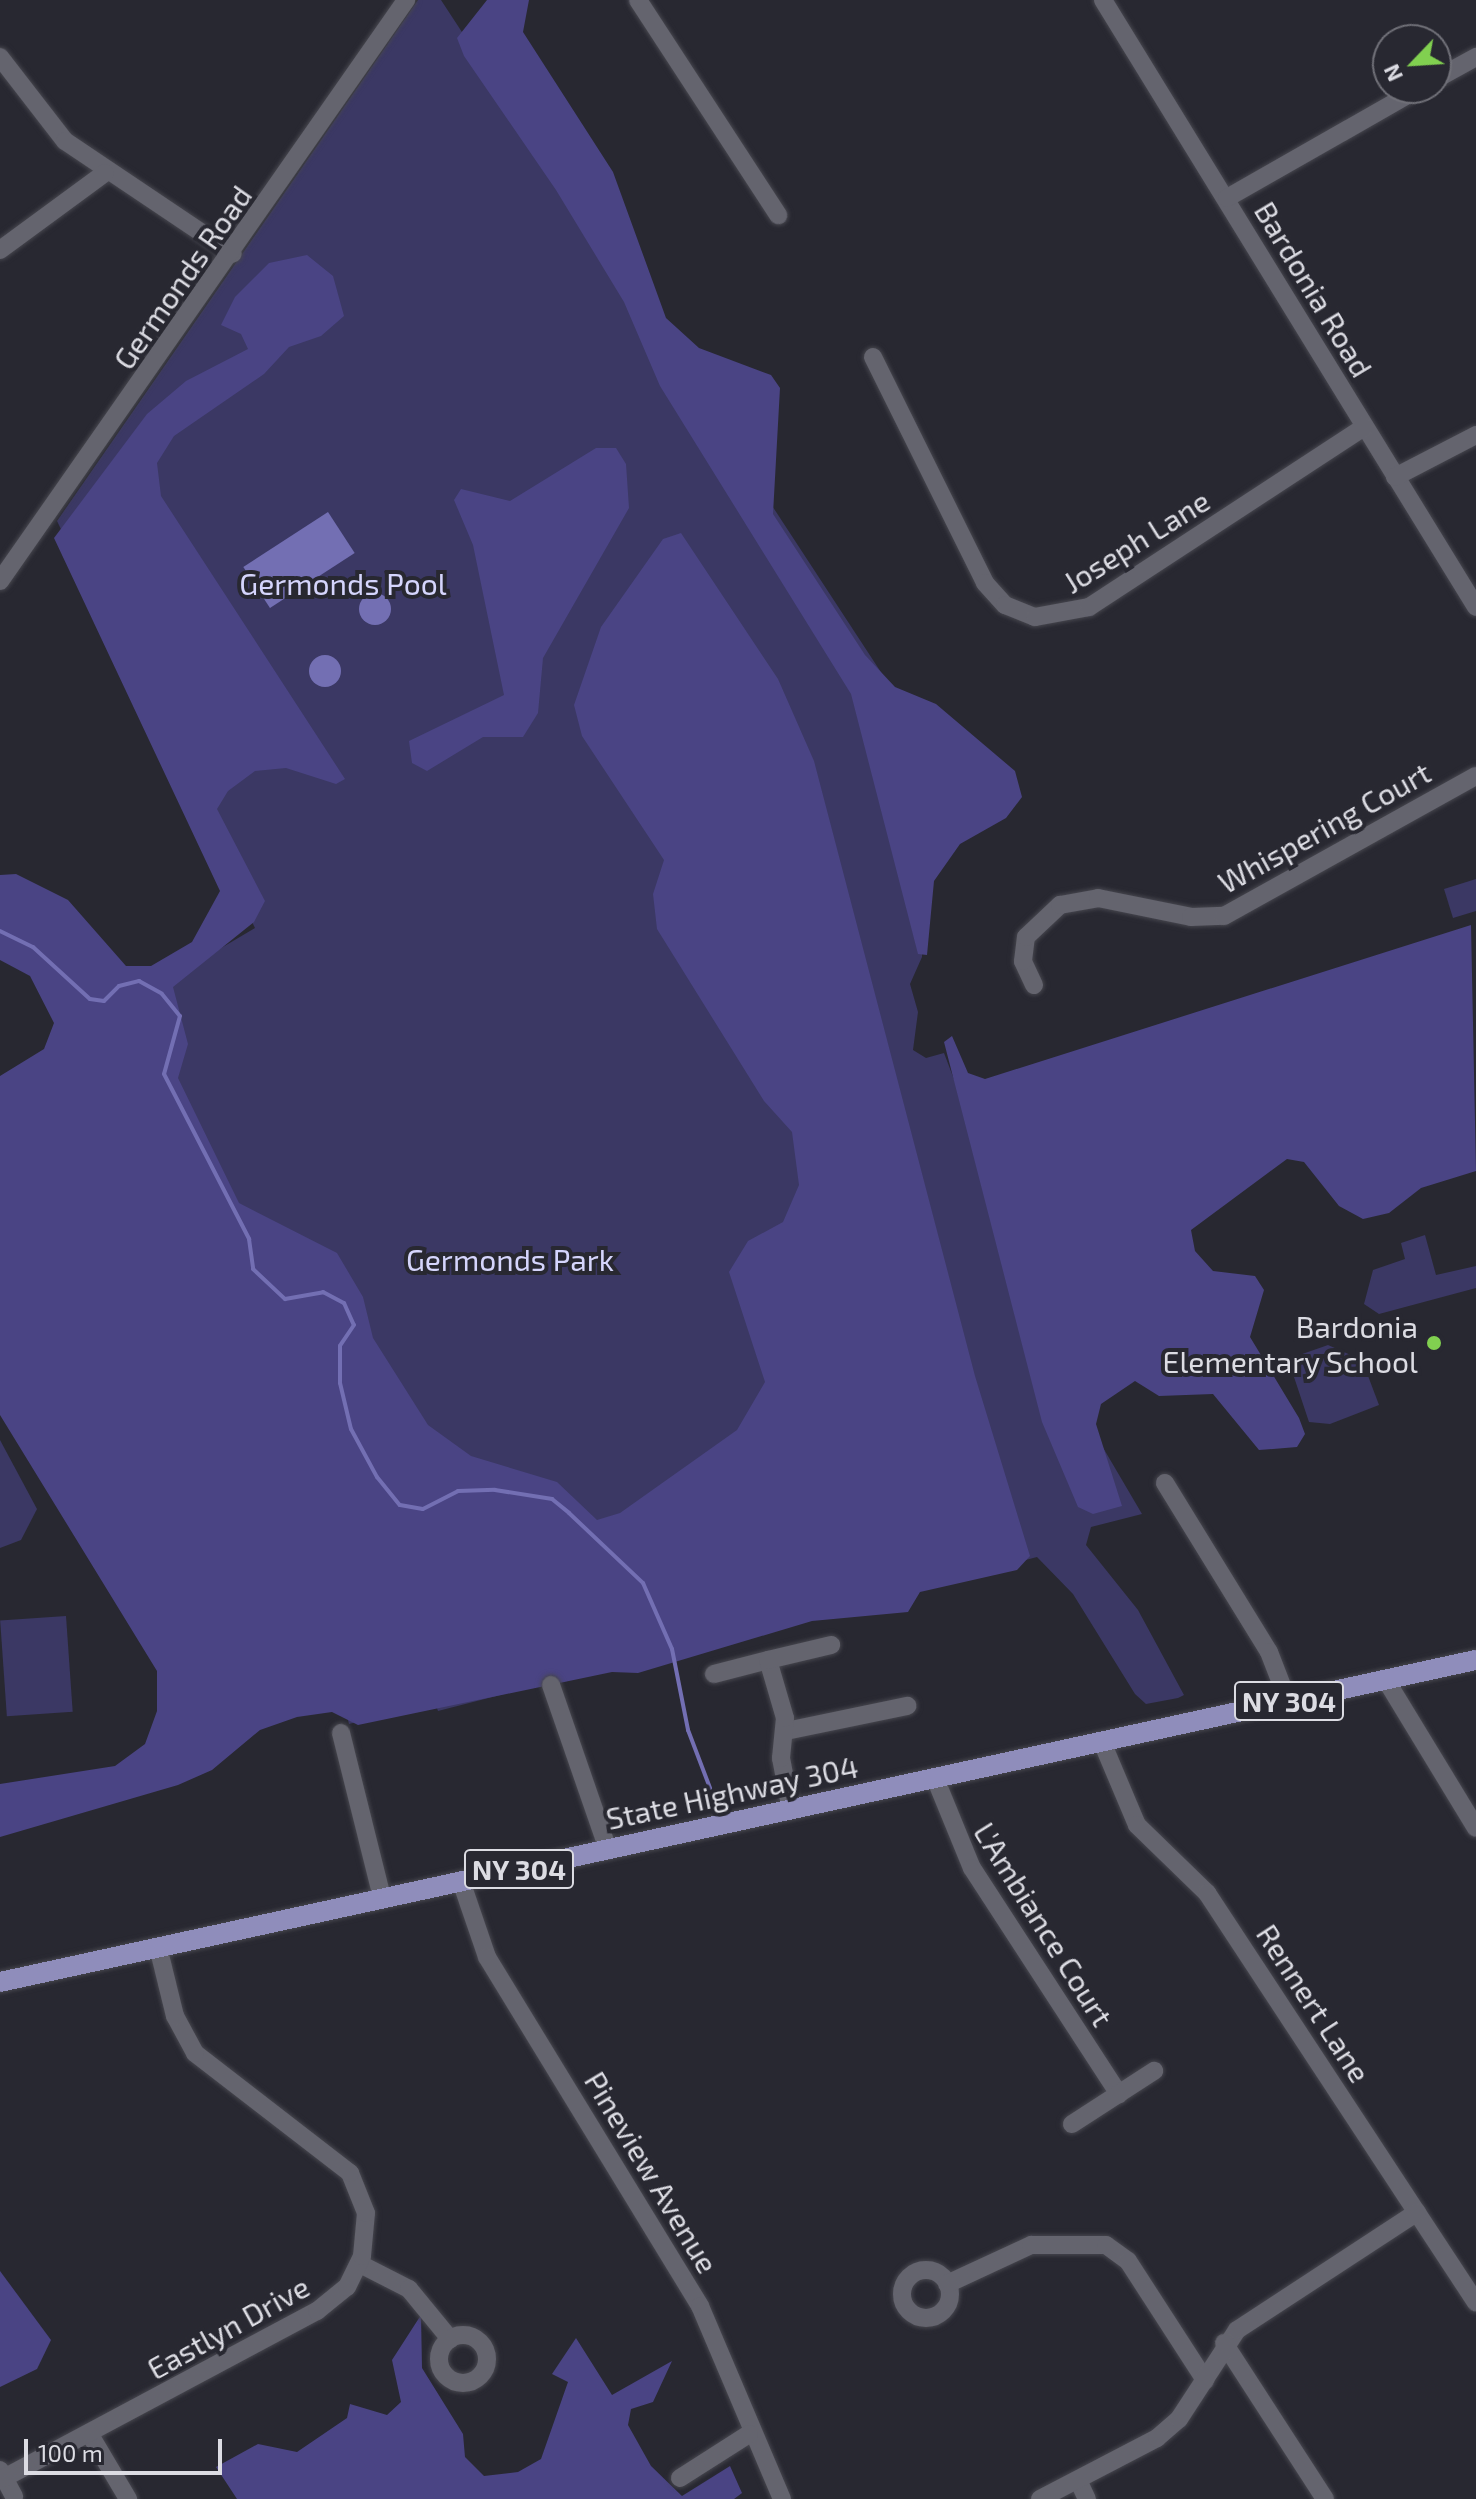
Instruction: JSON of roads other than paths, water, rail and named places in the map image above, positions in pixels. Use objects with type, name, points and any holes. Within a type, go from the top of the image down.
[{"type":"main road","name":"State Highway 304","points":[[0,1982],[1476,1660]]},
{"type":"street","name":"Germonds Road","points":[[0,581],[233,254],[406,0]]},
{"type":"street","points":[[638,0],[778,215]]},
{"type":"street","name":"Bardonia Road","points":[[1103,0],[1476,607]]},
{"type":"street","points":[[0,57],[65,141],[105,173],[233,254]]},
{"type":"street","points":[[1452,70],[1476,57]]},
{"type":"street","points":[[1227,198],[1392,104]]},
{"type":"street","points":[[0,250],[105,173]]},
{"type":"street","name":"Joseph Lane","points":[[873,357],[985,583],[1005,605],[1042,618],[1089,607],[1364,427]]},
{"type":"street","points":[[1395,477],[1476,435]]},
{"type":"street","name":"Whispering Court","points":[[1034,985],[1023,961],[1026,937],[1060,905],[1098,898],[1191,917],[1224,916],[1476,776]]},
{"type":"street","points":[[1165,1483],[1269,1652],[1288,1701]]},
{"type":"street","points":[[714,1674],[831,1645]]},
{"type":"street","points":[[768,1660],[786,1731],[781,1758],[791,1810]]},
{"type":"street","points":[[1386,1680],[1476,1828]]},
{"type":"street","points":[[551,1685],[608,1850]]},
{"type":"street","points":[[786,1731],[907,1706]]},
{"type":"street","points":[[341,1733],[382,1898]]},
{"type":"street","name":"Rennert Lane","points":[[1102,1742],[1137,1825],[1207,1893],[1476,2303]]},
{"type":"street","name":"L'Ambiance Court","points":[[935,1778],[972,1868],[1119,2094]]},
{"type":"street","name":"Pineview Avenue","points":[[461,1881],[487,1957],[700,2306],[749,2434],[782,2499]]},
{"type":"street","points":[[158,1947],[175,2016],[195,2053],[350,2173],[366,2213],[360,2264],[409,2289],[450,2339]]},
{"type":"street","points":[[1072,2124],[1154,2071]]},
{"type":"street","points":[[1040,2499],[1157,2438],[1205,2380],[1224,2343],[1417,2212]]},
{"type":"street","points":[[947,2284],[1031,2245],[1106,2245],[1128,2261],[1205,2380]]},
{"type":"street","name":"Eastlyn Drive","points":[[14,2496],[2,2474],[89,2433],[327,2306],[360,2264]]},
{"type":"street","points":[[1224,2343],[1325,2499]]},
{"type":"street","points":[[89,2433],[128,2499]]},
{"type":"street","points":[[680,2478],[749,2434]]},
{"type":"street","points":[[1078,2480],[1087,2499]]},
{"type":"waterway","points":[[0,931],[33,947],[90,999],[104,1001],[119,986],[139,981],[162,994],[180,1016],[164,1074],[249,1239],[253,1269],[285,1299],[323,1292],[344,1303],[354,1325],[340,1346],[340,1383],[351,1429],[377,1477],[400,1505],[423,1509],[458,1491],[495,1490],[552,1499],[569,1513],[643,1583],[672,1649],[688,1730],[710,1788]]},
{"type":"place","name":"Bardonia Elementary School","points":[[1434,1343]]},
{"type":"park label","name":"Germonds Pool","points":[[343,583]]},
{"type":"park label","name":"Germonds Park","points":[[510,1259]]}]
